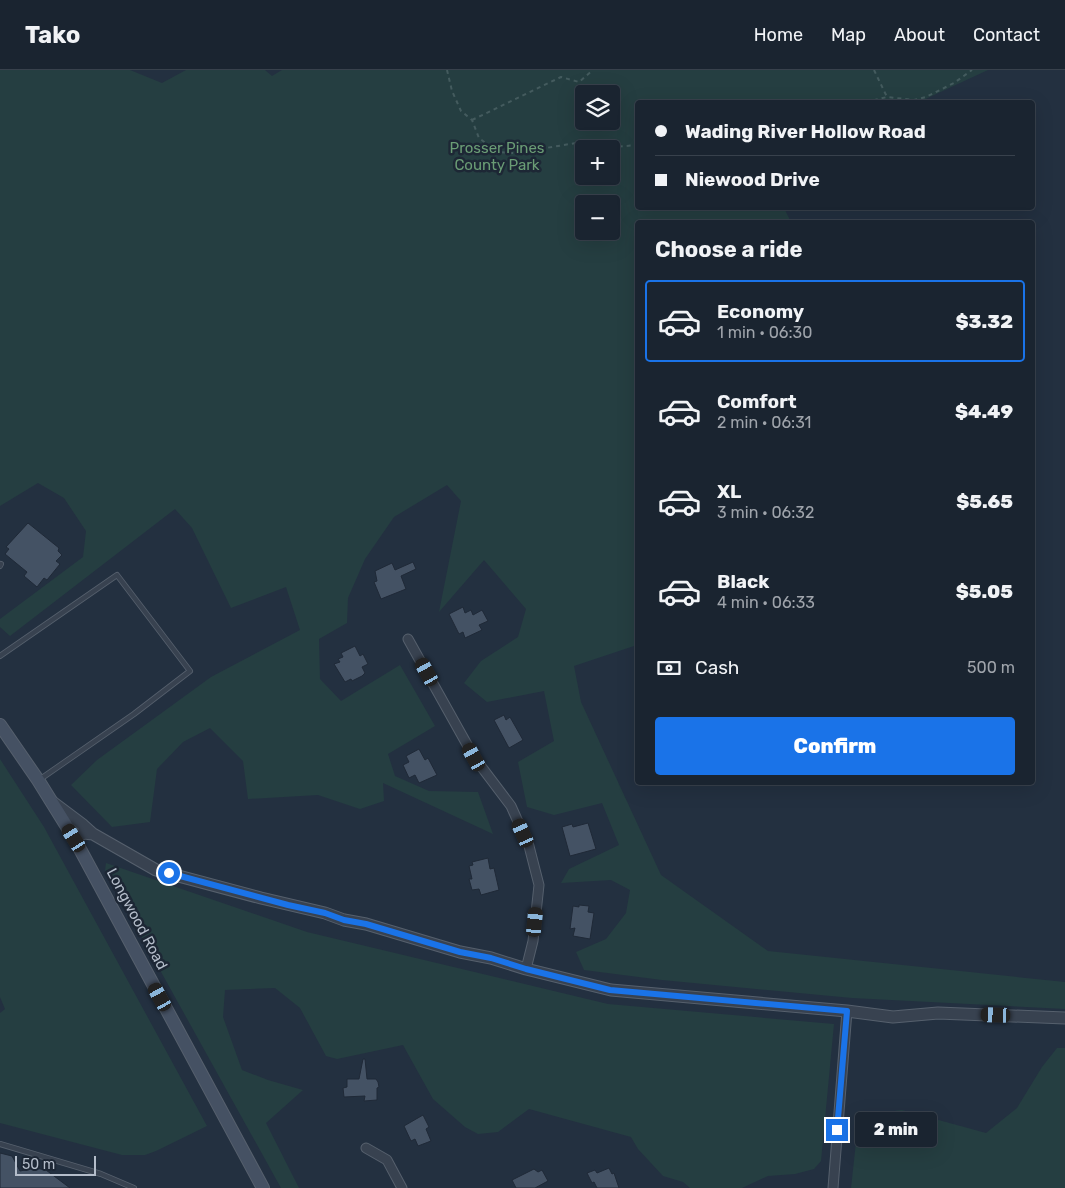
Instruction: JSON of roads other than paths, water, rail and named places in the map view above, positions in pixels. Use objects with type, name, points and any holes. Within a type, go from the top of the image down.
[{"type":"main road","name":"Longwood Road","points":[[0,726],[38,780],[74,838],[262,1188]]},
{"type":"street","points":[[408,639],[474,757],[511,806],[529,846],[539,885],[533,941],[526,969]]},
{"type":"street","points":[[51,801],[84,824],[93,834],[156,870],[325,913],[460,952],[491,958],[526,969],[610,990],[847,1011],[893,1017],[938,1013],[1065,1018]]},
{"type":"street","points":[[74,838],[84,833],[93,834]]},
{"type":"street","points":[[832,1188],[847,1011]]},
{"type":"street","points":[[366,1148],[387,1160],[402,1188]]},
{"type":"lane","points":[[0,656],[117,575],[190,671],[134,714],[38,780]]},
{"type":"lane","points":[[0,1144],[101,1174],[134,1188]]},
{"type":"park label","name":"Prosser Pines County Park","points":[[497,156]]}]
